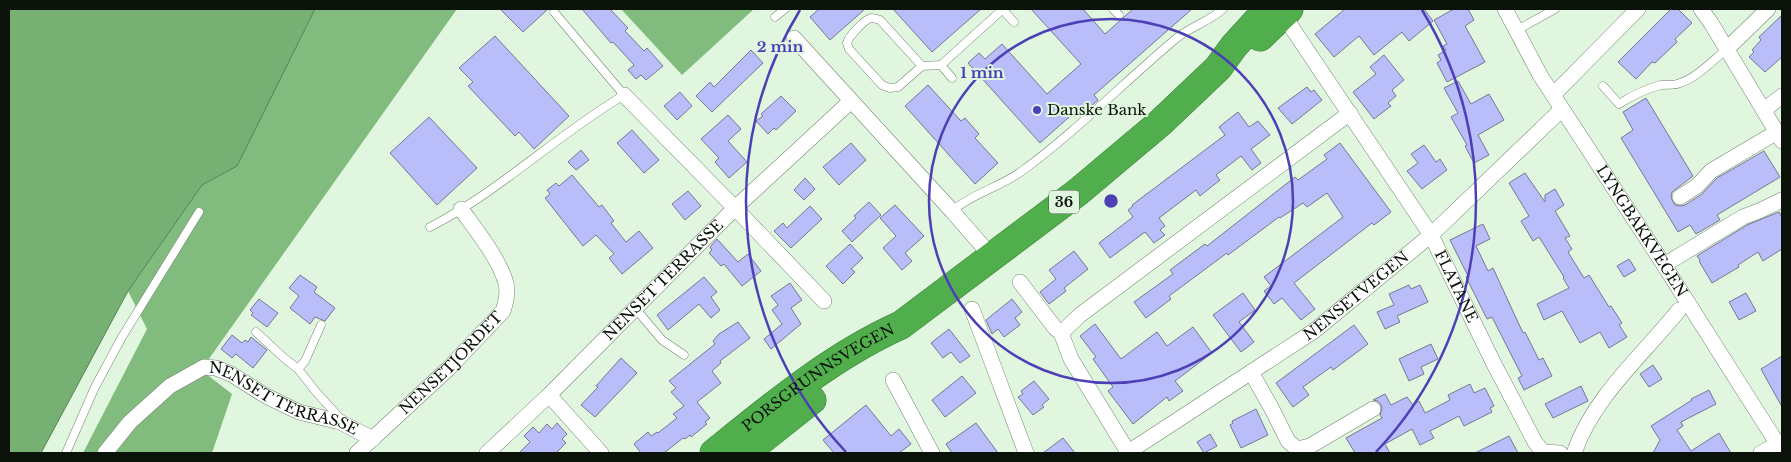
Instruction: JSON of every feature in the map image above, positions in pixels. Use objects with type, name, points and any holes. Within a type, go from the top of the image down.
[{"type":"highway","name":"PORSGRUNNSVEGEN","points":[[745,453],[884,344],[901,325],[1078,192],[1160,123],[1218,68],[1234,46],[1268,9]]},
{"type":"highway","name":"PORSGRUNNSVEGEN","points":[[1218,68],[1242,54],[1290,17]]},
{"type":"highway","name":"PORSGRUNNSVEGEN","points":[[714,453],[808,381],[877,336],[901,325]]},
{"type":"street","name":"LYNGBAKKVEGEN","points":[[1505,9],[1540,75],[1781,446]]},
{"type":"street","points":[[1553,95],[1638,9]]},
{"type":"street","points":[[1680,197],[1697,186],[1711,171],[1780,137],[1701,9]]},
{"type":"street","points":[[1727,49],[1768,9]]},
{"type":"street","name":"FLATANE","points":[[1290,17],[1350,113],[1431,234],[1535,442],[1542,453],[1560,453]]},
{"type":"street","points":[[794,38],[992,257]]},
{"type":"street","name":"NENSET TERRASSE","points":[[624,95],[824,301]]},
{"type":"street","points":[[1764,110],[1782,96]]},
{"type":"street","name":"NENSET TERRASSE","points":[[487,453],[549,395],[735,208],[851,101]]},
{"type":"street","name":"NENSETVEGEN","points":[[1128,453],[1314,331],[1431,234],[1562,109]]},
{"type":"street","points":[[1061,333],[1080,315],[1350,113]]},
{"type":"street","points":[[1664,264],[1743,217],[1759,212],[1782,200]]},
{"type":"street","name":"NENSETJORDET","points":[[357,453],[448,369],[503,311],[506,304],[506,281],[497,263],[461,209]]},
{"type":"street","points":[[1020,282],[1054,328],[1061,333],[1071,359],[1128,453]]},
{"type":"street","points":[[972,309],[1026,453]]},
{"type":"street","points":[[1574,453],[1579,438],[1619,378],[1679,310]]},
{"type":"street","name":"NENSET TERRASSE","points":[[105,453],[130,422],[170,386],[204,366],[231,374],[266,396],[299,412],[340,422],[374,438]]},
{"type":"street","points":[[1251,372],[1288,442],[1298,449],[1310,446],[1373,409]]},
{"type":"street","points":[[893,380],[932,453]]},
{"type":"street","points":[[549,395],[601,453]]},
{"type":"street","points":[[1761,453],[1781,446]]},
{"type":"lane","points":[[775,17],[785,9]]},
{"type":"lane","points":[[922,66],[880,20],[868,19],[849,36],[846,42],[849,49],[882,85],[890,88],[898,87],[922,66],[941,65],[1003,9],[1014,22]]},
{"type":"lane","points":[[1113,9],[1119,15]]},
{"type":"lane","points":[[952,211],[969,197],[995,187],[1022,171],[1075,129],[1180,36],[1223,9]]},
{"type":"lane","points":[[1517,30],[1555,9]]},
{"type":"lane","points":[[430,227],[516,173],[600,109],[624,95],[554,12]]},
{"type":"lane","points":[[1603,86],[1619,104],[1634,94],[1648,88],[1678,84],[1688,80],[1727,49]]},
{"type":"lane","points":[[941,65],[952,78]]},
{"type":"lane","points":[[66,453],[95,386],[199,212]]},
{"type":"lane","points":[[634,308],[662,340],[684,355]]},
{"type":"lane","points":[[298,369],[305,361],[321,325]]},
{"type":"lane","points":[[256,332],[298,369],[339,416],[340,422]]},
{"type":"shaded area","points":[[9,9],[315,9],[237,166],[202,185],[128,291],[41,453],[9,453]]},
{"type":"shaded area","points":[[315,9],[457,9],[201,370],[232,394],[212,453],[83,453],[147,329],[128,291],[202,185],[237,166]]},
{"type":"shaded area","points":[[621,9],[754,9],[682,75]]},
{"type":"building","points":[[500,9],[548,9],[523,32]]},
{"type":"building","points":[[582,9],[610,9],[628,28],[625,31],[644,51],[647,48],[663,66],[646,80],[641,75],[636,79],[628,70],[634,65],[613,42],[611,43]]},
{"type":"building","points":[[819,9],[865,9],[830,40],[810,17]]},
{"type":"building","points":[[893,9],[981,9],[932,52]]},
{"type":"building","points":[[1031,9],[1083,9],[1105,34],[1133,9],[1192,9],[1094,95],[1098,100],[1081,115],[1077,110],[1040,143],[968,63],[979,53],[985,59],[1002,44],[1047,94],[1081,64]]},
{"type":"building","points":[[1345,9],[1424,9],[1433,21],[1409,41],[1402,32],[1374,55],[1359,36],[1334,57],[1315,34]]},
{"type":"building","points":[[1454,9],[1468,9],[1474,20],[1465,26],[1485,62],[1447,82],[1437,63],[1441,60],[1438,55],[1446,50],[1443,46],[1447,44],[1434,20]]},
{"type":"building","points":[[1671,9],[1678,9],[1692,23],[1675,39],[1677,42],[1655,63],[1652,62],[1636,79],[1618,62]]},
{"type":"building","points":[[1782,15],[1782,57],[1765,72],[1749,57],[1754,52],[1752,50],[1761,40],[1759,37]]},
{"type":"building","points":[[495,36],[569,116],[534,149],[519,132],[515,136],[468,86],[473,82],[459,68]]},
{"type":"building","points":[[751,50],[763,63],[712,112],[696,96],[710,82],[714,87]]},
{"type":"building","points":[[1384,55],[1404,80],[1392,90],[1396,96],[1388,103],[1391,106],[1374,119],[1353,92],[1376,74],[1370,67]]},
{"type":"building","points":[[1458,81],[1471,104],[1489,94],[1504,120],[1478,135],[1489,155],[1474,163],[1465,146],[1467,145],[1451,117],[1458,113],[1444,88]]},
{"type":"building","points":[[928,85],[961,121],[965,118],[979,134],[975,138],[998,163],[975,184],[905,106]]},
{"type":"building","points":[[1307,87],[1311,92],[1314,90],[1322,100],[1292,124],[1278,108]]},
{"type":"building","points":[[680,92],[692,106],[677,120],[664,106]]},
{"type":"building","points":[[781,96],[796,111],[776,130],[774,128],[768,134],[756,121]]},
{"type":"building","points":[[1646,98],[1693,176],[1672,192],[1671,198],[1675,205],[1685,205],[1702,194],[1717,178],[1764,151],[1780,177],[1717,215],[1720,220],[1696,234],[1690,225],[1678,232],[1621,138],[1633,130],[1623,112]]},
{"type":"building","points":[[1238,112],[1249,127],[1258,121],[1270,135],[1251,149],[1261,163],[1252,170],[1241,156],[1216,175],[1220,180],[1200,196],[1196,190],[1159,218],[1165,226],[1160,230],[1165,235],[1154,243],[1145,232],[1110,258],[1099,243],[1133,217],[1128,210],[1132,205],[1225,135],[1219,127]]},
{"type":"building","points":[[728,115],[741,129],[728,141],[747,162],[729,178],[715,162],[719,158],[701,139]]},
{"type":"building","points":[[429,117],[477,168],[437,205],[390,153]]},
{"type":"building","points":[[632,130],[659,160],[644,173],[617,143]]},
{"type":"building","points":[[851,143],[866,160],[839,185],[823,167]]},
{"type":"building","points":[[1340,143],[1391,212],[1374,225],[1372,223],[1294,283],[1315,309],[1301,320],[1282,298],[1274,304],[1264,291],[1271,286],[1264,277],[1343,217],[1327,193],[1307,207],[1303,203],[1279,217],[1169,296],[1171,299],[1146,318],[1134,302],[1173,274],[1170,270],[1205,244],[1207,246],[1295,177],[1298,180],[1327,159],[1324,155]]},
{"type":"building","points":[[1424,145],[1436,162],[1440,159],[1447,170],[1422,189],[1407,171],[1418,163],[1411,154]]},
{"type":"building","points":[[581,150],[589,160],[576,170],[568,162]]},
{"type":"building","points":[[1525,173],[1545,202],[1545,195],[1555,189],[1564,205],[1555,211],[1570,236],[1565,238],[1572,249],[1568,252],[1584,278],[1589,275],[1609,307],[1611,306],[1622,323],[1619,325],[1627,337],[1609,348],[1600,332],[1580,343],[1562,311],[1544,320],[1537,304],[1569,288],[1539,237],[1533,241],[1521,221],[1529,216],[1509,183]]},
{"type":"building","points":[[572,175],[599,207],[602,205],[614,221],[611,223],[626,242],[639,231],[653,248],[622,274],[609,258],[614,254],[596,235],[583,246],[545,198],[550,194],[547,190],[556,183],[559,186]]},
{"type":"building","points":[[805,178],[815,189],[804,200],[794,190]]},
{"type":"building","points":[[688,191],[701,206],[685,220],[672,204]]},
{"type":"building","points":[[869,202],[881,215],[852,242],[842,231]]},
{"type":"building","points":[[895,205],[924,236],[905,253],[912,261],[902,270],[883,248],[896,236],[880,218]]},
{"type":"building","points":[[810,206],[822,219],[791,248],[774,231],[783,223],[787,228]]},
{"type":"building","points":[[1779,212],[1782,217],[1782,249],[1763,261],[1758,252],[1738,265],[1739,267],[1712,283],[1697,256],[1747,225]]},
{"type":"building","points":[[1483,224],[1490,239],[1476,246],[1488,271],[1493,268],[1523,333],[1525,332],[1539,360],[1543,358],[1552,376],[1524,390],[1518,378],[1522,376],[1492,317],[1487,319],[1450,240]]},
{"type":"building","points":[[717,239],[738,262],[748,254],[761,271],[742,286],[724,264],[721,266],[709,253],[712,250],[710,247]]},
{"type":"building","points":[[850,244],[863,258],[851,269],[855,272],[843,284],[826,266]]},
{"type":"building","points":[[1074,251],[1088,269],[1064,288],[1066,291],[1049,304],[1040,292],[1056,279],[1049,270]]},
{"type":"building","points":[[1629,259],[1636,270],[1624,277],[1617,266]]},
{"type":"building","points":[[300,275],[317,287],[314,292],[335,308],[325,321],[315,317],[310,324],[290,308],[299,296],[289,288]]},
{"type":"building","points":[[704,277],[717,292],[711,297],[720,310],[711,318],[699,304],[668,330],[657,315]]},
{"type":"building","points":[[790,283],[802,300],[791,308],[801,324],[771,349],[764,339],[782,324],[772,310],[778,305],[771,296]]},
{"type":"building","points":[[1409,285],[1411,289],[1420,285],[1428,302],[1397,316],[1400,322],[1385,329],[1377,312],[1394,305],[1389,294]]},
{"type":"building","points":[[1243,293],[1255,310],[1239,322],[1254,342],[1241,352],[1213,315]]},
{"type":"building","points":[[1746,293],[1756,311],[1739,320],[1729,302]]},
{"type":"building","points":[[259,299],[278,313],[267,327],[251,315],[253,313],[250,310]]},
{"type":"building","points":[[1012,299],[1022,312],[1015,318],[1020,325],[1004,337],[998,329],[992,334],[986,320]]},
{"type":"building","points":[[738,322],[750,338],[720,361],[721,363],[712,371],[721,383],[697,402],[710,418],[705,422],[707,424],[691,437],[690,435],[685,439],[683,438],[664,453],[641,453],[634,444],[648,432],[651,436],[658,433],[677,418],[673,414],[684,406],[671,392],[676,388],[669,381],[715,344],[713,341],[719,334]]},
{"type":"building","points":[[1095,324],[1121,359],[1157,332],[1167,346],[1193,327],[1212,353],[1175,381],[1183,391],[1169,401],[1167,397],[1133,424],[1108,391],[1113,387],[1093,359],[1096,357],[1080,336]]},
{"type":"building","points":[[1354,325],[1368,344],[1333,370],[1331,367],[1303,387],[1309,395],[1293,407],[1276,383]]},
{"type":"building","points":[[949,329],[970,356],[960,363],[951,352],[943,358],[931,343]]},
{"type":"building","points":[[232,335],[242,343],[245,340],[248,342],[251,337],[267,350],[253,368],[236,354],[232,358],[221,349]]},
{"type":"building","points":[[1431,344],[1438,359],[1421,367],[1424,374],[1409,381],[1399,359]]},
{"type":"building","points":[[1782,356],[1782,407],[1761,369]]},
{"type":"building","points":[[621,358],[637,373],[595,417],[581,405]]},
{"type":"building","points":[[1653,365],[1662,379],[1649,387],[1640,374]]},
{"type":"building","points":[[962,376],[976,393],[945,417],[932,400]]},
{"type":"building","points":[[1034,381],[1049,399],[1042,405],[1044,407],[1033,415],[1018,397],[1023,394],[1021,391]]},
{"type":"building","points":[[1470,384],[1474,393],[1485,388],[1494,406],[1490,408],[1492,412],[1464,426],[1459,416],[1430,431],[1434,438],[1420,445],[1412,429],[1385,444],[1390,453],[1355,453],[1346,438],[1382,418],[1380,415],[1381,405],[1378,401],[1373,400],[1385,394],[1391,405],[1407,397],[1413,405],[1419,401],[1425,413],[1450,400],[1448,395]]},
{"type":"building","points":[[1581,386],[1588,401],[1553,418],[1545,404]]},
{"type":"building","points":[[1709,390],[1716,404],[1681,422],[1683,426],[1677,430],[1691,451],[1719,433],[1731,453],[1653,453],[1660,440],[1651,426],[1691,399]]},
{"type":"building","points":[[866,405],[891,436],[899,429],[911,444],[899,453],[834,453],[823,440]]},
{"type":"building","points":[[1256,409],[1268,435],[1241,448],[1230,425],[1233,423],[1232,421]]},
{"type":"building","points":[[557,423],[567,434],[562,439],[566,443],[556,453],[519,453],[530,442],[524,436],[533,427],[539,433],[547,424],[552,429]]},
{"type":"building","points":[[976,423],[998,453],[952,453],[946,444]]},
{"type":"building","points":[[1210,434],[1217,446],[1204,453],[1197,442]]},
{"type":"building","points":[[1509,436],[1518,453],[1475,453]]},
{"type":"building","points":[[1063,438],[1075,453],[1043,453]]},
{"type":"place","name":"Danske Bank","points":[[1037,110]]}]
